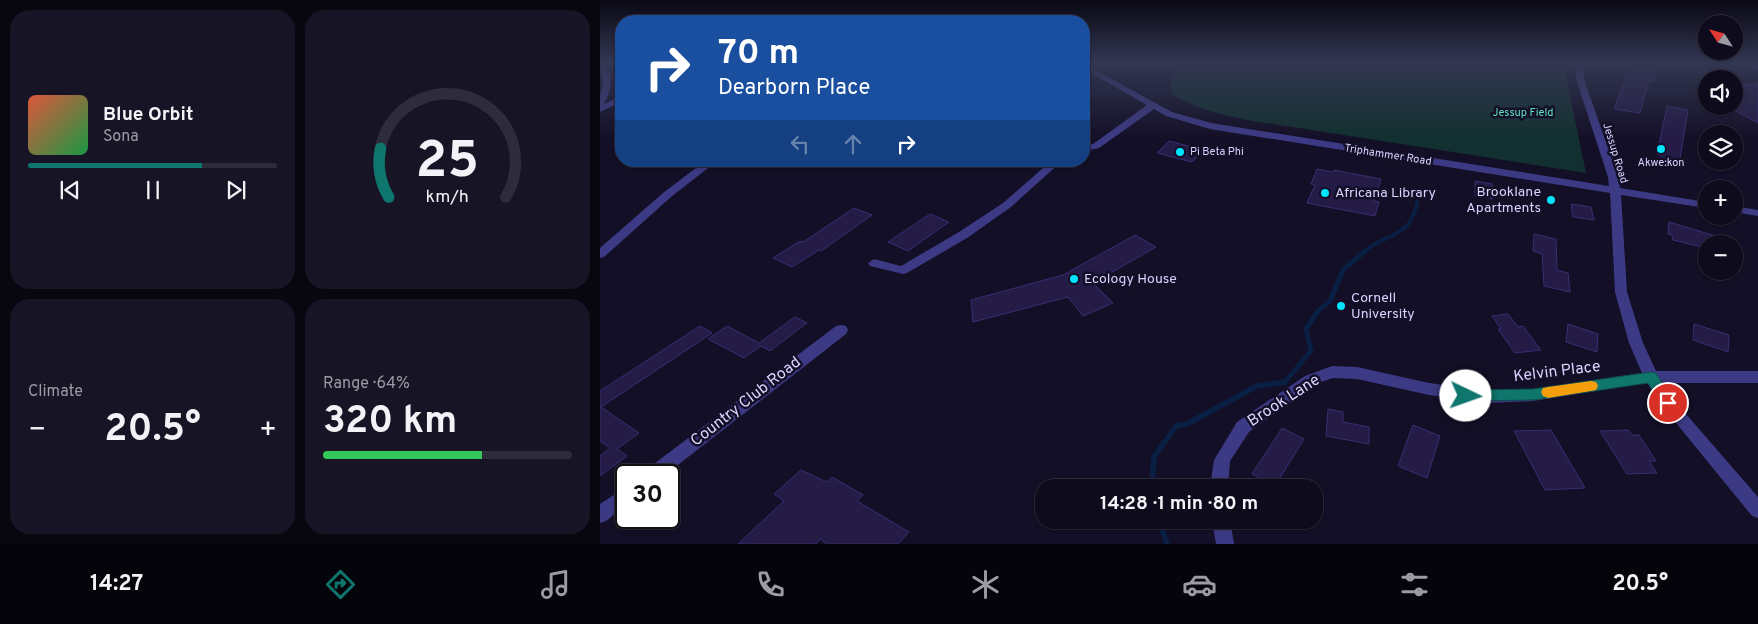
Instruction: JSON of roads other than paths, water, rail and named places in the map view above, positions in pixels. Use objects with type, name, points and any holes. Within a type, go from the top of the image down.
[{"type":"street","points":[[600,102],[606,88]]},
{"type":"street","name":"Triphammer Road","points":[[1122,88],[1152,106],[1184,119],[1228,129],[1698,204]]},
{"type":"street","name":"Jessup Road","points":[[1583,88],[1613,177],[1621,292],[1630,325],[1651,377],[1668,403],[1758,510]]},
{"type":"street","points":[[605,92],[615,91]]},
{"type":"street","points":[[600,110],[615,102]]},
{"type":"street","points":[[1090,147],[1096,146],[1152,106]]},
{"type":"street","points":[[600,254],[667,195],[704,167]]},
{"type":"street","points":[[874,263],[903,270],[963,236],[1006,205],[1050,167]]},
{"type":"street","points":[[1743,211],[1758,213]]},
{"type":"street","name":"Country Club Road","points":[[666,464],[841,330]]},
{"type":"street","name":"Kelvin Place","points":[[1332,372],[1357,373],[1429,389],[1488,397],[1533,395],[1651,377],[1758,377]]},
{"type":"street","name":"Brook Lane","points":[[1219,479],[1222,460],[1243,427],[1310,380],[1332,372]]},
{"type":"street","points":[[600,515],[615,503]]},
{"type":"street","points":[[1223,529],[1225,544]]},
{"type":"waterway","points":[[1362,253],[1403,229],[1414,213],[1418,199],[1423,195]]},
{"type":"waterway","points":[[1285,382],[1311,351],[1306,329],[1318,311],[1330,301],[1343,270],[1364,252]]},
{"type":"waterway","points":[[1153,479],[1154,457],[1176,426],[1187,424],[1257,386],[1285,382]]},
{"type":"waterway","points":[[1162,529],[1167,544]]},
{"type":"place","name":"Akwe:kon","points":[[1661,149]]},
{"type":"place","name":"Pi Beta Phi","points":[[1180,152]]},
{"type":"place","name":"Africana Library","points":[[1325,193]]},
{"type":"place","name":"Brooklane Apartments","points":[[1551,200]]},
{"type":"place","name":"Ecology House","points":[[1074,279]]},
{"type":"place","name":"Cornell University","points":[[1341,306]]},
{"type":"park label","name":"Jessup Field","points":[[1523,113]]}]
